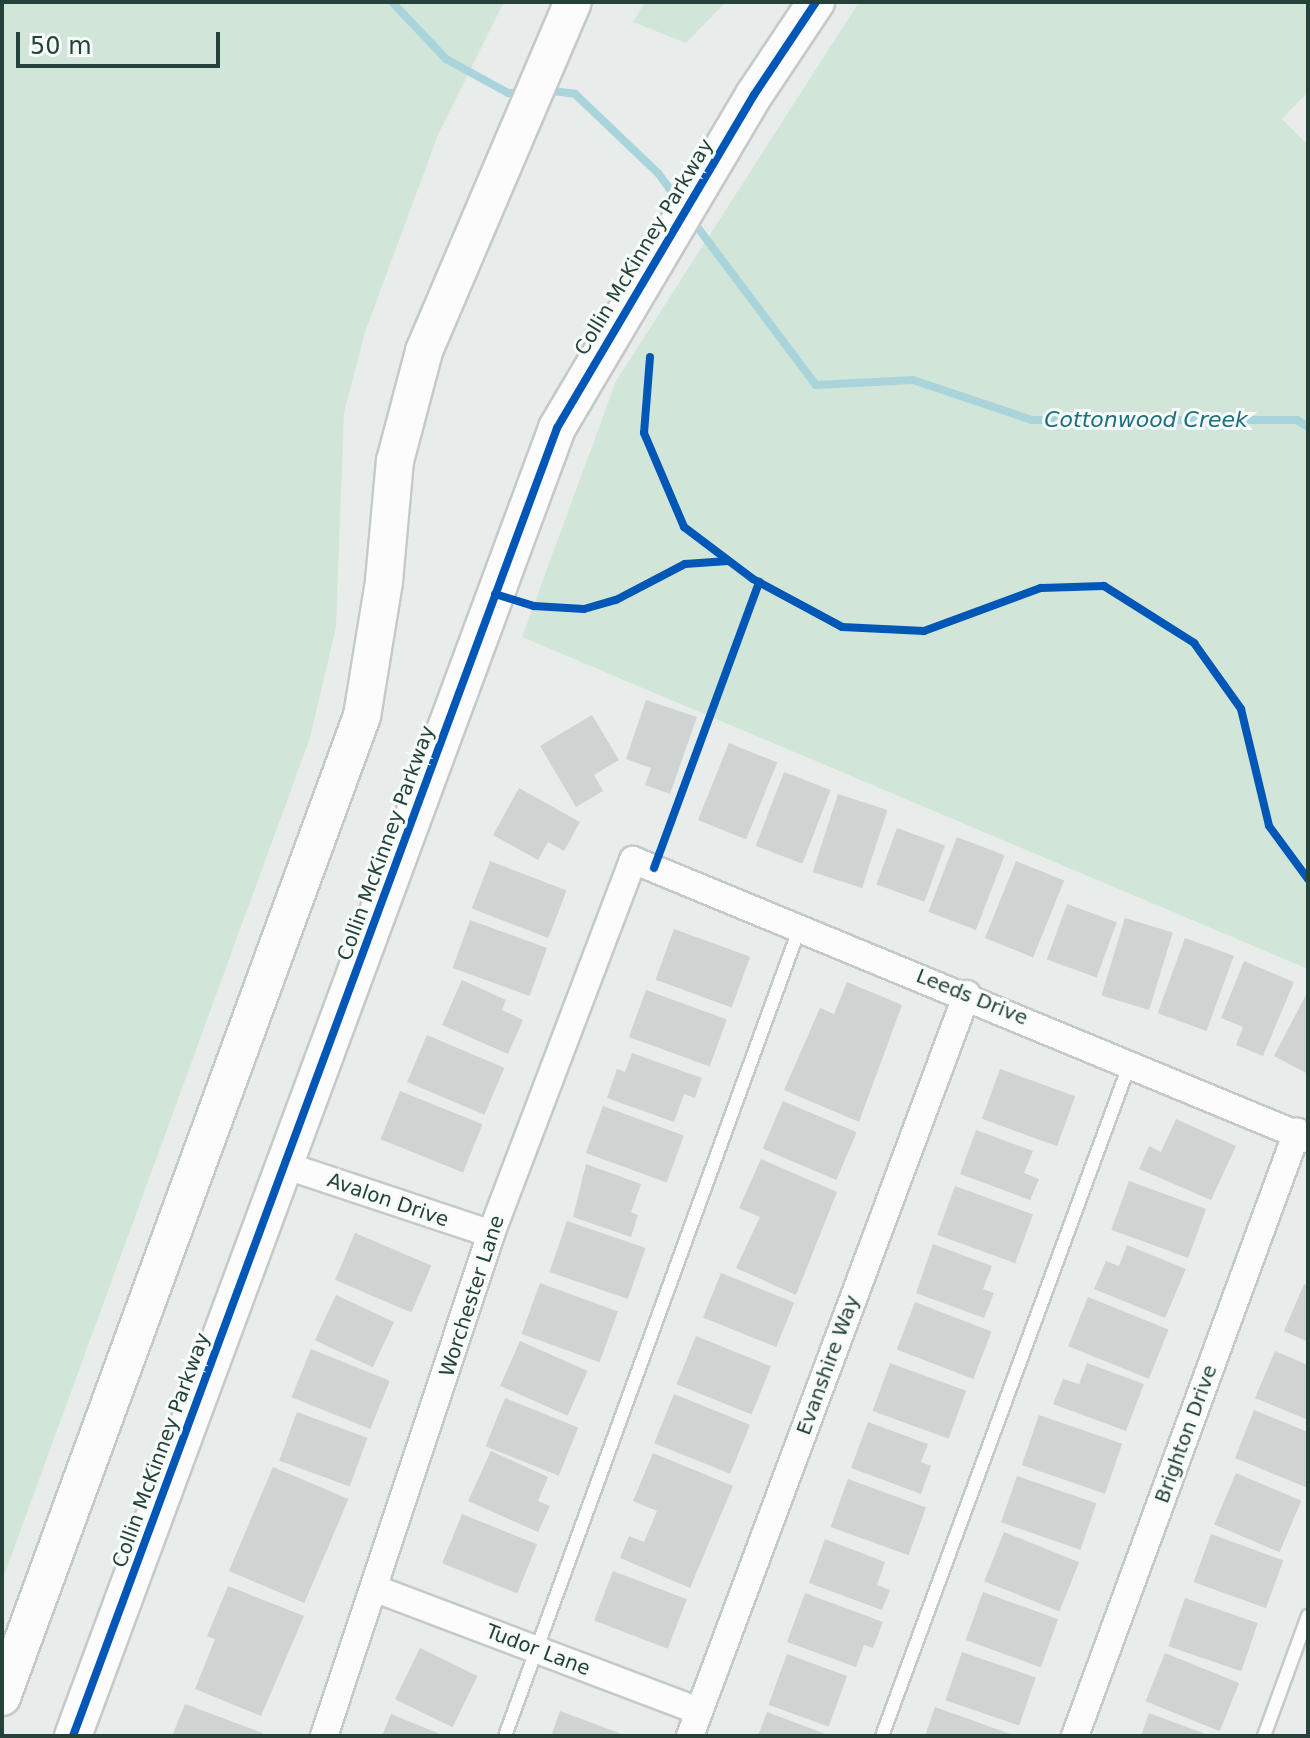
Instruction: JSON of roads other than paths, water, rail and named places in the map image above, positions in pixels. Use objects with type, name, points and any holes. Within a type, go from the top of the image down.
[{"type":"street","points":[[2,1697],[362,716],[384,581],[395,461],[424,351],[573,2]]},
{"type":"street","name":"Collin McKinney Parkway","points":[[73,1736],[547,455],[595,359],[754,95],[816,2]]},
{"type":"street","name":"Leeds Drive","points":[[633,860],[967,994],[1303,1136]]},
{"type":"street","name":"Worchester Lane","points":[[324,1736],[376,1589],[491,1234],[633,860]]},
{"type":"street","name":"Evanshire Way","points":[[690,1736],[967,994]]},
{"type":"street","name":"Brighton Drive","points":[[1075,1736],[1303,1136]]},
{"type":"street","name":"Avalon Drive","points":[[284,1165],[491,1234]]},
{"type":"street","name":"Tudor Lane","points":[[376,1589],[699,1711]]},
{"type":"lane","points":[[505,1736],[800,927]]},
{"type":"lane","points":[[882,1736],[1130,1063]]},
{"type":"lane","points":[[1264,1736],[1308,1616]]},
{"type":"waterway","name":"Cottonwood Creek","points":[[392,2],[446,59],[508,93],[523,92]]},
{"type":"waterway","name":"Cottonwood Creek","points":[[544,90],[575,94],[658,173],[679,202]]},
{"type":"waterway","name":"Cottonwood Creek","points":[[692,220],[816,385],[913,380],[1032,420],[1297,420],[1308,427]]}]
